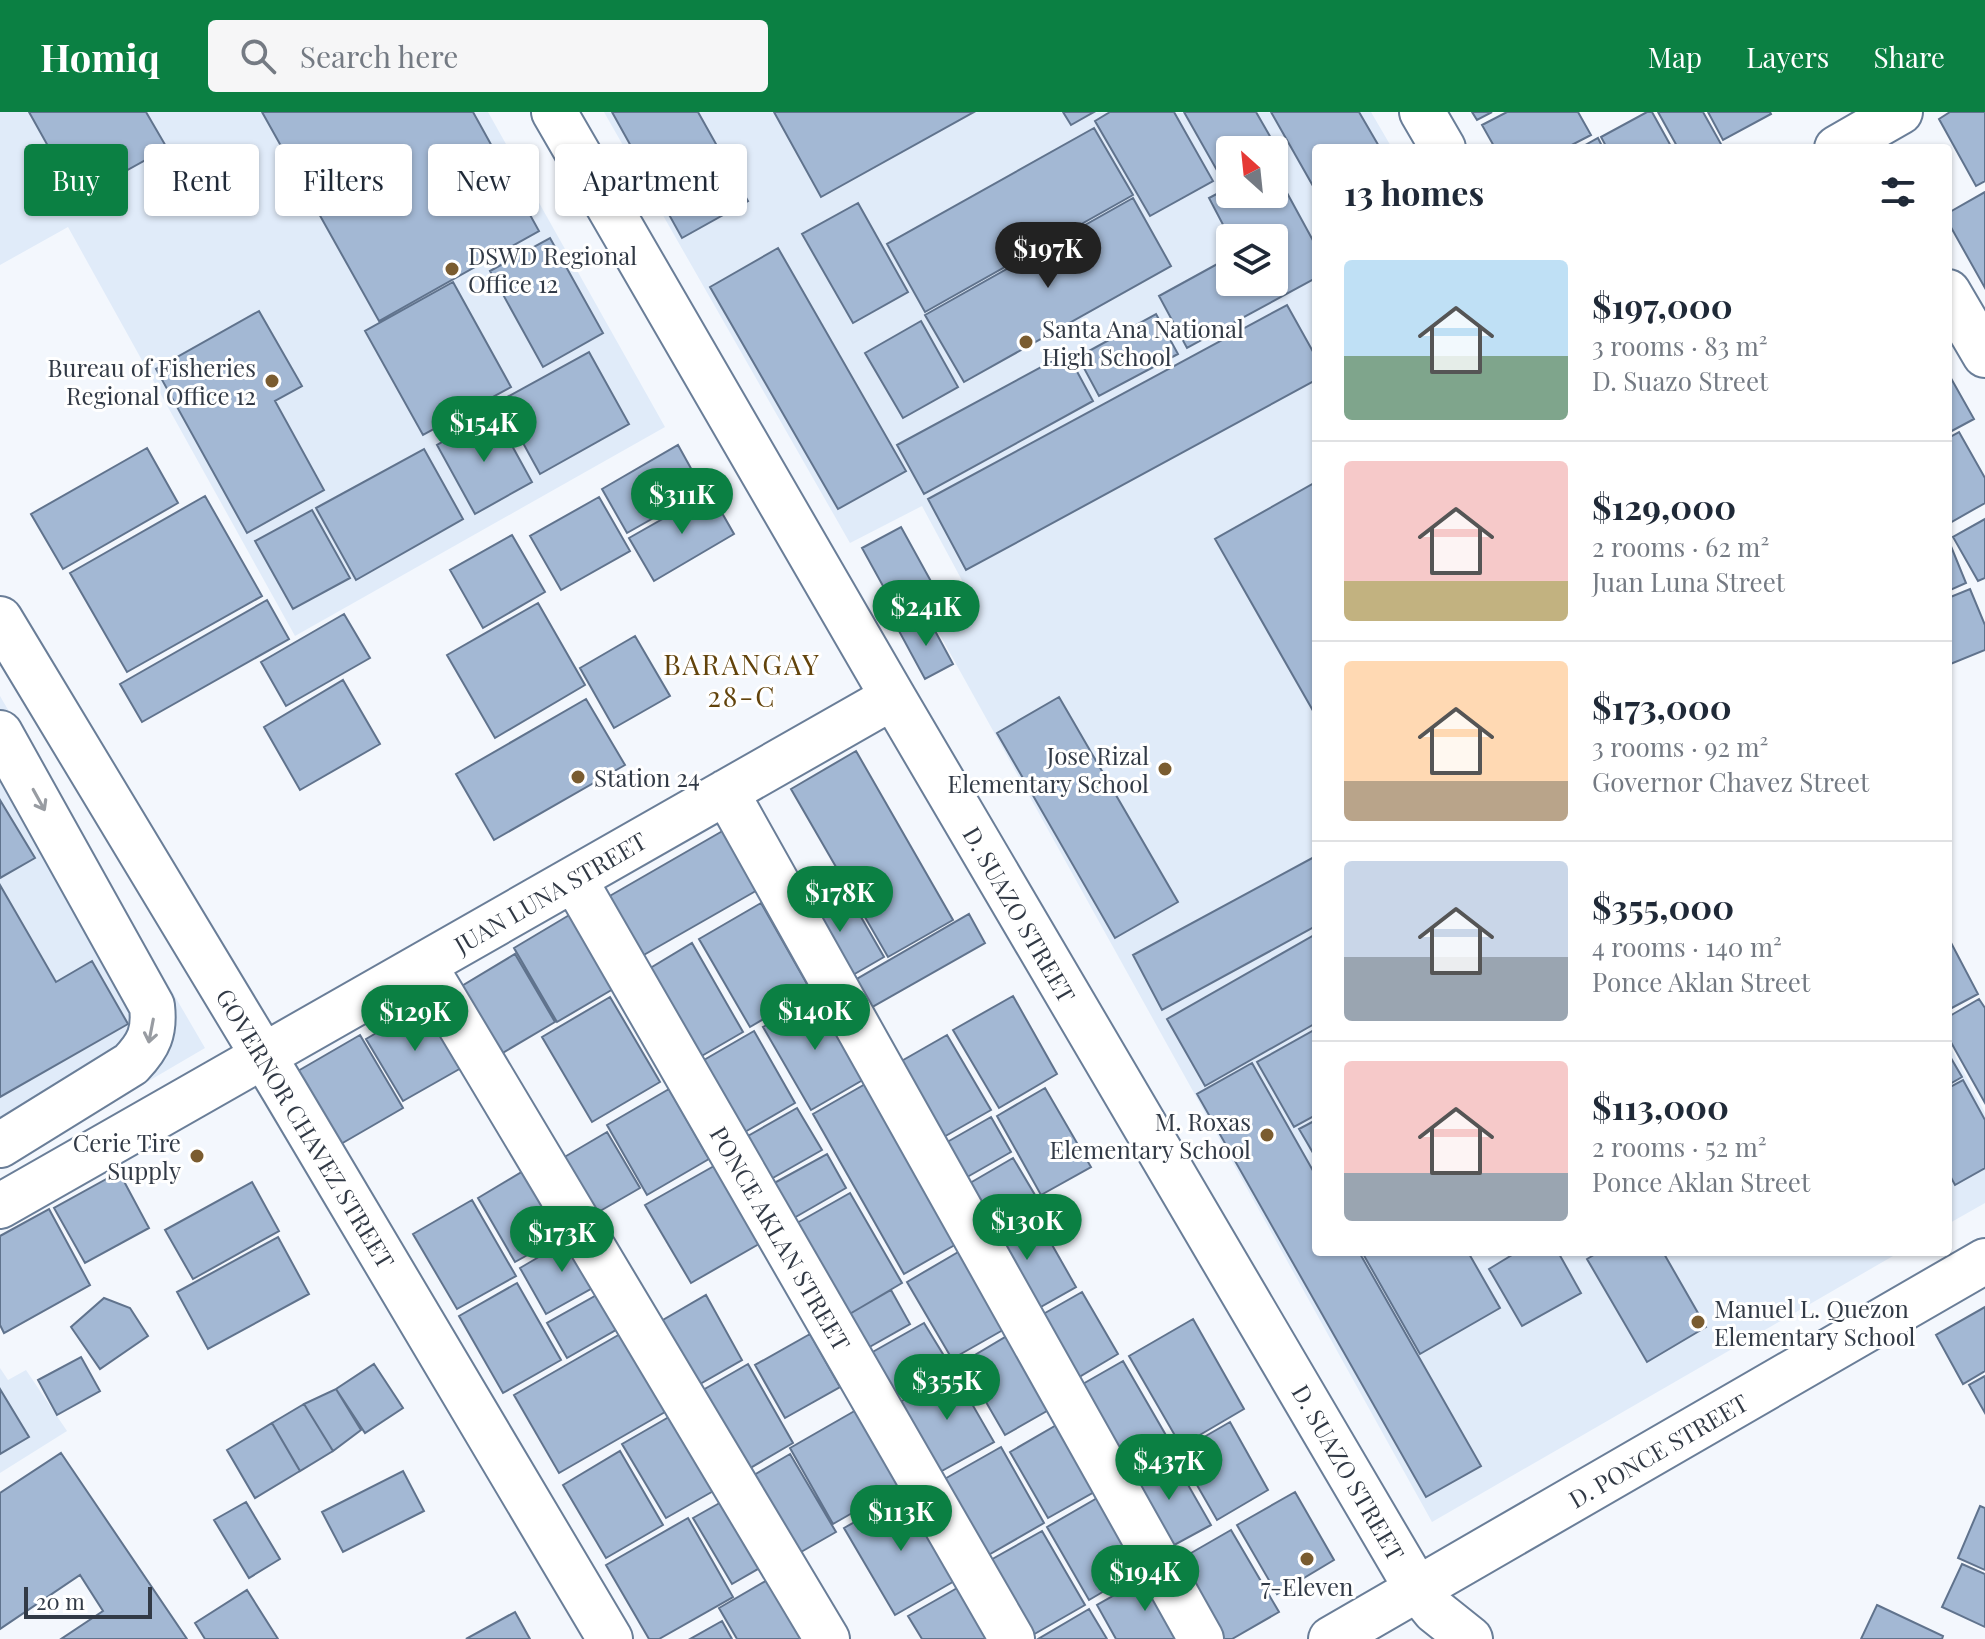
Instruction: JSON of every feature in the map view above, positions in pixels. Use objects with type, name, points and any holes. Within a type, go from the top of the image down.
[{"type":"street","name":"D. SUAZO STREET","points":[[554,112],[893,697],[1417,1589],[1435,1611],[1470,1639]]},
{"type":"street","points":[[1422,112],[1441,144]]},
{"type":"street","points":[[1852,144],[1900,112]]},
{"type":"street","points":[[1952,299],[1985,355]]},
{"type":"street","name":"GOVERNOR CHAVEZ STREET","points":[[0,619],[610,1639]]},
{"type":"street","name":"JUAN LUNA STREET","points":[[0,1206],[893,697]]},
{"type":"street","points":[[0,733],[152,1006],[154,1025],[148,1046],[131,1064],[0,1145]]},
{"type":"street","points":[[726,792],[1201,1639]]},
{"type":"street","name":"PONCE AKLAN STREET","points":[[574,879],[1012,1639]]},
{"type":"street","points":[[424,965],[827,1639]]},
{"type":"street","name":"D. PONCE STREET","points":[[1331,1639],[1985,1261]]},
{"type":"street","points":[[1396,1639],[1417,1589]]},
{"type":"shaded area","points":[[0,112],[488,112],[506,144],[428,144],[428,216],[539,216],[539,203],[665,427],[295,636],[68,227],[0,265]]},
{"type":"shaded area","points":[[604,112],[1371,112],[1390,144],[1312,144],[1312,1256],[1893,1256],[1432,1522],[925,608],[965,586],[922,506],[850,543],[663,216],[747,216],[747,144],[622,144]]},
{"type":"shaded area","points":[[0,696],[205,1048],[0,1168]]},
{"type":"shaded area","points":[[1952,1050],[1985,1113],[1985,1203],[1952,1222]]},
{"type":"shaded area","points":[[0,1368],[8,1380],[26,1370],[67,1431],[0,1473]]},
{"type":"building","points":[[29,112],[146,112],[165,144],[144,144],[144,161],[128,170],[128,144],[47,144]]},
{"type":"building","points":[[262,112],[473,112],[491,144],[428,144],[428,216],[531,216],[539,231],[379,321],[320,216],[412,216],[412,144],[280,144]]},
{"type":"building","points":[[612,112],[698,112],[716,144],[630,144]]},
{"type":"building","points":[[774,112],[974,112],[821,197]]},
{"type":"building","points":[[1063,112],[1094,112],[1071,125]]},
{"type":"building","points":[[1110,112],[1174,112],[1213,181],[1150,216],[1095,121]]},
{"type":"building","points":[[1184,112],[1256,112],[1270,136],[1216,136],[1216,169]]},
{"type":"building","points":[[1271,112],[1359,112],[1378,144],[1312,144],[1312,184],[1288,142],[1288,136],[1285,136]]},
{"type":"building","points":[[1472,112],[1492,112],[1477,120]]},
{"type":"building","points":[[1507,112],[1578,112],[1591,135],[1574,144],[1493,144],[1482,125]]},
{"type":"building","points":[[1652,112],[1670,144],[1605,144],[1601,137]]},
{"type":"building","points":[[1658,112],[1703,112],[1721,144],[1676,144]]},
{"type":"building","points":[[1708,112],[1770,112],[1771,114],[1723,140]]},
{"type":"building","points":[[1950,112],[1985,112],[1985,181],[1976,186],[1939,119]]},
{"type":"building","points":[[1094,128],[1133,195],[925,312],[887,244]]},
{"type":"building","points":[[1598,138],[1601,144],[1587,144]]},
{"type":"building","points":[[1985,192],[1985,288],[1952,229],[1952,211]]},
{"type":"building","points":[[1216,194],[1216,208],[1288,208],[1288,195],[1312,239],[1312,280],[1288,293],[1288,224],[1223,224],[1209,198]]},
{"type":"building","points":[[1133,198],[1171,266],[964,382],[925,315]]},
{"type":"building","points":[[858,203],[908,292],[853,323],[802,234]]},
{"type":"building","points":[[670,216],[721,216],[682,238]]},
{"type":"building","points":[[550,238],[603,333],[543,367],[490,271]]},
{"type":"building","points":[[778,248],[906,471],[838,509],[710,287]]},
{"type":"building","points":[[1216,265],[1216,296],[1283,296],[1187,348],[1159,296]]},
{"type":"building","points":[[453,282],[511,387],[423,435],[365,331]]},
{"type":"building","points":[[1287,305],[1312,350],[1312,382],[966,570],[928,499]]},
{"type":"building","points":[[259,311],[302,386],[275,401],[324,490],[247,533],[156,369]]},
{"type":"building","points":[[1156,314],[1178,354],[1099,396],[1078,357]]},
{"type":"building","points":[[921,321],[958,387],[903,418],[865,353]]},
{"type":"building","points":[[589,352],[629,424],[540,474],[500,401]]},
{"type":"building","points":[[1067,353],[1093,401],[924,494],[897,445]]},
{"type":"building","points":[[1952,380],[1974,419],[1952,431]]},
{"type":"building","points":[[494,413],[532,482],[475,514],[437,445]]},
{"type":"building","points":[[1959,432],[1985,478],[1985,503],[1952,522],[1952,436]]},
{"type":"building","points":[[678,445],[703,490],[627,533],[602,489]]},
{"type":"building","points":[[147,448],[178,503],[63,569],[31,514]]},
{"type":"building","points":[[424,449],[463,519],[356,580],[316,508]]},
{"type":"building","points":[[1312,484],[1312,709],[1215,539]]},
{"type":"building","points":[[710,492],[734,534],[654,581],[629,538]]},
{"type":"building","points":[[205,496],[262,596],[127,672],[70,573]]},
{"type":"building","points":[[599,497],[630,551],[561,590],[530,536]]},
{"type":"building","points":[[312,510],[350,578],[293,609],[255,541]]},
{"type":"building","points":[[1985,519],[1985,578],[1978,581],[1953,537]]},
{"type":"building","points":[[901,527],[938,594],[899,615],[862,548]]},
{"type":"building","points":[[512,535],[545,592],[483,628],[450,570]]},
{"type":"building","points":[[1952,549],[1966,583],[1952,589]]},
{"type":"building","points":[[1970,589],[1985,625],[1985,650],[1952,663],[1952,596]]},
{"type":"building","points":[[267,600],[289,639],[142,722],[120,684]]},
{"type":"building","points":[[538,603],[585,685],[495,738],[447,655]]},
{"type":"building","points":[[344,614],[370,658],[286,706],[261,662]]},
{"type":"building","points":[[927,616],[953,664],[925,679],[899,631]]},
{"type":"building","points":[[635,636],[670,696],[614,728],[580,668]]},
{"type":"building","points":[[343,680],[380,744],[300,790],[264,727]]},
{"type":"building","points":[[1059,697],[1178,902],[1115,938],[997,733]]},
{"type":"building","points":[[586,699],[625,765],[494,840],[456,774]]},
{"type":"building","points":[[856,751],[953,920],[888,957],[791,789]]},
{"type":"building","points":[[0,800],[35,858],[0,878]]},
{"type":"building","points":[[726,829],[761,888],[635,960],[601,901]]},
{"type":"building","points":[[1312,858],[1312,928],[1162,1010],[1133,955]]},
{"type":"building","points":[[842,884],[884,957],[839,983],[797,910]]},
{"type":"building","points":[[0,885],[56,982],[92,961],[128,1024],[0,1097]]},
{"type":"building","points":[[761,903],[811,991],[750,1027],[699,939]]},
{"type":"building","points":[[576,911],[620,985],[557,1022],[514,948]]},
{"type":"building","points":[[969,914],[985,943],[858,1015],[843,987]]},
{"type":"building","points":[[1312,936],[1312,1025],[1205,1086],[1167,1019]]},
{"type":"building","points":[[692,943],[743,1032],[693,1061],[642,973]]},
{"type":"building","points":[[1952,945],[1978,994],[1952,1008]]},
{"type":"building","points":[[515,954],[555,1022],[489,1061],[450,993]]},
{"type":"building","points":[[820,995],[868,1077],[811,1110],[763,1027]]},
{"type":"building","points":[[1013,996],[1057,1074],[999,1108],[953,1030]]},
{"type":"building","points":[[610,997],[660,1082],[592,1122],[542,1037]]},
{"type":"building","points":[[1979,999],[1985,1008],[1985,1103],[1952,1044],[1952,1015]]},
{"type":"building","points":[[426,1004],[463,1067],[403,1101],[366,1039]]},
{"type":"building","points":[[754,1031],[795,1103],[738,1136],[697,1064]]},
{"type":"building","points":[[1312,1031],[1312,1117],[1294,1127],[1257,1062]]},
{"type":"building","points":[[360,1035],[403,1108],[334,1148],[291,1075]]},
{"type":"building","points":[[947,1035],[991,1110],[928,1146],[884,1071]]},
{"type":"building","points":[[1952,1060],[1962,1077],[1952,1083]]},
{"type":"building","points":[[1252,1063],[1312,1169],[1312,1256],[1361,1256],[1481,1466],[1426,1497],[1197,1094]]},
{"type":"building","points":[[1963,1080],[1985,1120],[1985,1168],[1955,1185],[1952,1179],[1952,1086]]},
{"type":"building","points":[[867,1083],[960,1242],[904,1274],[813,1114]]},
{"type":"building","points":[[1045,1088],[1091,1167],[1041,1195],[997,1116]]},
{"type":"building","points":[[669,1089],[709,1159],[647,1195],[607,1125]]},
{"type":"building","points":[[797,1108],[822,1150],[764,1183],[739,1141]]},
{"type":"building","points":[[991,1117],[1011,1152],[955,1184],[935,1149]]},
{"type":"building","points":[[1312,1122],[1312,1151],[1299,1129]]},
{"type":"building","points":[[607,1132],[640,1188],[588,1218],[556,1162]]},
{"type":"building","points":[[827,1154],[846,1188],[787,1222],[767,1187]]},
{"type":"building","points":[[1013,1158],[1035,1195],[980,1227],[958,1190]]},
{"type":"building","points":[[535,1164],[572,1230],[515,1262],[478,1198]]},
{"type":"building","points":[[714,1166],[759,1244],[691,1283],[645,1205]]},
{"type":"building","points":[[119,1172],[149,1228],[85,1263],[54,1208]]},
{"type":"building","points":[[252,1182],[279,1231],[193,1279],[165,1230]]},
{"type":"building","points":[[850,1193],[902,1283],[843,1318],[790,1227]]},
{"type":"building","points":[[472,1200],[516,1276],[457,1309],[413,1234]]},
{"type":"building","points":[[1030,1206],[1076,1287],[1023,1317],[977,1237]]},
{"type":"building","points":[[49,1209],[90,1285],[4,1333],[0,1325],[0,1236]]},
{"type":"building","points":[[578,1234],[605,1281],[546,1314],[520,1268]]},
{"type":"building","points":[[278,1237],[309,1294],[208,1349],[177,1292]]},
{"type":"building","points":[[965,1248],[1010,1326],[952,1359],[907,1282]]},
{"type":"building","points":[[1364,1256],[1470,1256],[1500,1308],[1420,1354]]},
{"type":"building","points":[[1510,1256],[1560,1256],[1581,1293],[1522,1326],[1489,1269]]},
{"type":"building","points":[[1592,1256],[1665,1256],[1706,1327],[1647,1362],[1587,1259]]},
{"type":"building","points":[[517,1283],[561,1360],[503,1393],[459,1316]]},
{"type":"building","points":[[609,1288],[628,1323],[567,1358],[547,1323]]},
{"type":"building","points":[[891,1290],[910,1324],[866,1349],[846,1316]]},
{"type":"building","points":[[1082,1292],[1118,1354],[1074,1380],[1038,1317]]},
{"type":"building","points":[[706,1295],[742,1360],[686,1392],[649,1328]]},
{"type":"building","points":[[104,1298],[130,1308],[148,1336],[100,1369],[71,1327]]},
{"type":"building","points":[[1985,1307],[1985,1371],[1963,1384],[1936,1335]]},
{"type":"building","points":[[1193,1319],[1244,1409],[1181,1446],[1129,1356]]},
{"type":"building","points":[[924,1323],[949,1364],[894,1396],[869,1354]]},
{"type":"building","points":[[634,1326],[679,1404],[559,1473],[514,1395]]},
{"type":"building","points":[[1012,1333],[1054,1407],[1005,1435],[963,1362]]},
{"type":"building","points":[[810,1334],[840,1387],[785,1418],[755,1365]]},
{"type":"building","points":[[81,1357],[100,1391],[57,1415],[38,1380]]},
{"type":"building","points":[[1123,1361],[1171,1444],[1122,1472],[1074,1389]]},
{"type":"building","points":[[374,1364],[403,1408],[365,1433],[336,1389]]},
{"type":"building","points":[[748,1364],[793,1443],[735,1477],[689,1398]]},
{"type":"building","points":[[953,1371],[994,1442],[940,1472],[900,1402]]},
{"type":"building","points":[[1985,1376],[1985,1413],[1969,1385]]},
{"type":"building","points":[[0,1389],[29,1437],[0,1454]]},
{"type":"building","points":[[336,1389],[361,1430],[333,1451],[304,1404]]},
{"type":"building","points":[[304,1404],[333,1451],[300,1471],[272,1423]]},
{"type":"building","points":[[858,1409],[901,1485],[833,1524],[790,1448]]},
{"type":"building","points":[[681,1410],[724,1485],[666,1518],[622,1444]]},
{"type":"building","points":[[1065,1420],[1103,1487],[1048,1518],[1010,1452]]},
{"type":"building","points":[[1230,1422],[1268,1490],[1217,1520],[1178,1452]]},
{"type":"building","points":[[272,1423],[300,1471],[255,1498],[227,1450]]},
{"type":"building","points":[[1001,1447],[1044,1523],[985,1557],[941,1481]]},
{"type":"building","points":[[620,1451],[663,1525],[606,1558],[563,1485]]},
{"type":"building","points":[[61,1453],[187,1639],[61,1639],[103,1611],[80,1575],[0,1629],[0,1493]]},
{"type":"building","points":[[790,1454],[836,1532],[787,1560],[742,1482]]},
{"type":"building","points":[[1171,1455],[1211,1525],[1167,1549],[1128,1480]]},
{"type":"building","points":[[403,1471],[424,1511],[343,1552],[322,1512]]},
{"type":"building","points":[[1111,1490],[1152,1563],[1089,1600],[1047,1527]]},
{"type":"building","points":[[908,1492],[958,1579],[895,1615],[844,1528]]},
{"type":"building","points":[[1295,1492],[1334,1560],[1277,1594],[1237,1525]]},
{"type":"building","points":[[732,1496],[770,1562],[732,1584],[693,1518]]},
{"type":"building","points":[[246,1502],[280,1559],[249,1578],[214,1520]]},
{"type":"building","points":[[1980,1506],[1985,1508],[1985,1570],[1958,1558]]},
{"type":"building","points":[[688,1518],[733,1597],[659,1639],[649,1639],[606,1565]]},
{"type":"building","points":[[1231,1530],[1279,1612],[1232,1639],[1206,1639],[1165,1568]]},
{"type":"building","points":[[1042,1531],[1085,1605],[1031,1636],[987,1562]]},
{"type":"building","points":[[1962,1564],[1985,1574],[1985,1627],[1942,1607]]},
{"type":"building","points":[[1157,1571],[1196,1639],[1116,1639],[1097,1605]]},
{"type":"building","points":[[776,1575],[813,1639],[737,1639],[719,1608]]},
{"type":"building","points":[[973,1579],[1008,1639],[922,1639],[908,1616]]},
{"type":"building","points":[[247,1590],[278,1639],[205,1639],[195,1623]]},
{"type":"building","points":[[1877,1605],[1943,1636],[1942,1639],[1861,1639]]},
{"type":"building","points":[[1089,1609],[1107,1639],[1038,1639]]},
{"type":"building","points":[[515,1612],[530,1639],[466,1639]]},
{"type":"building","points":[[722,1621],[732,1639],[690,1639]]},
{"type":"place","name":"DSWD Regional Office 12","points":[[452,269]]},
{"type":"place","name":"Santa Ana National High School","points":[[1026,342]]},
{"type":"place","name":"Bureau of Fisheries Regional Office 12","points":[[272,381]]},
{"type":"place","name":"Jose Rizal Elementary School","points":[[1165,769]]},
{"type":"place","name":"Station 24","points":[[578,777]]},
{"type":"place","name":"M. Roxas Elementary School","points":[[1267,1135]]},
{"type":"place","name":"Cerie Tire Supply","points":[[197,1156]]},
{"type":"place","name":"Manuel L. Quezon Elementary School","points":[[1698,1322]]},
{"type":"place","name":"7-Eleven","points":[[1307,1559]]},
{"type":"district","name":"BARANGAY 28-C","points":[[742,679]]}]
